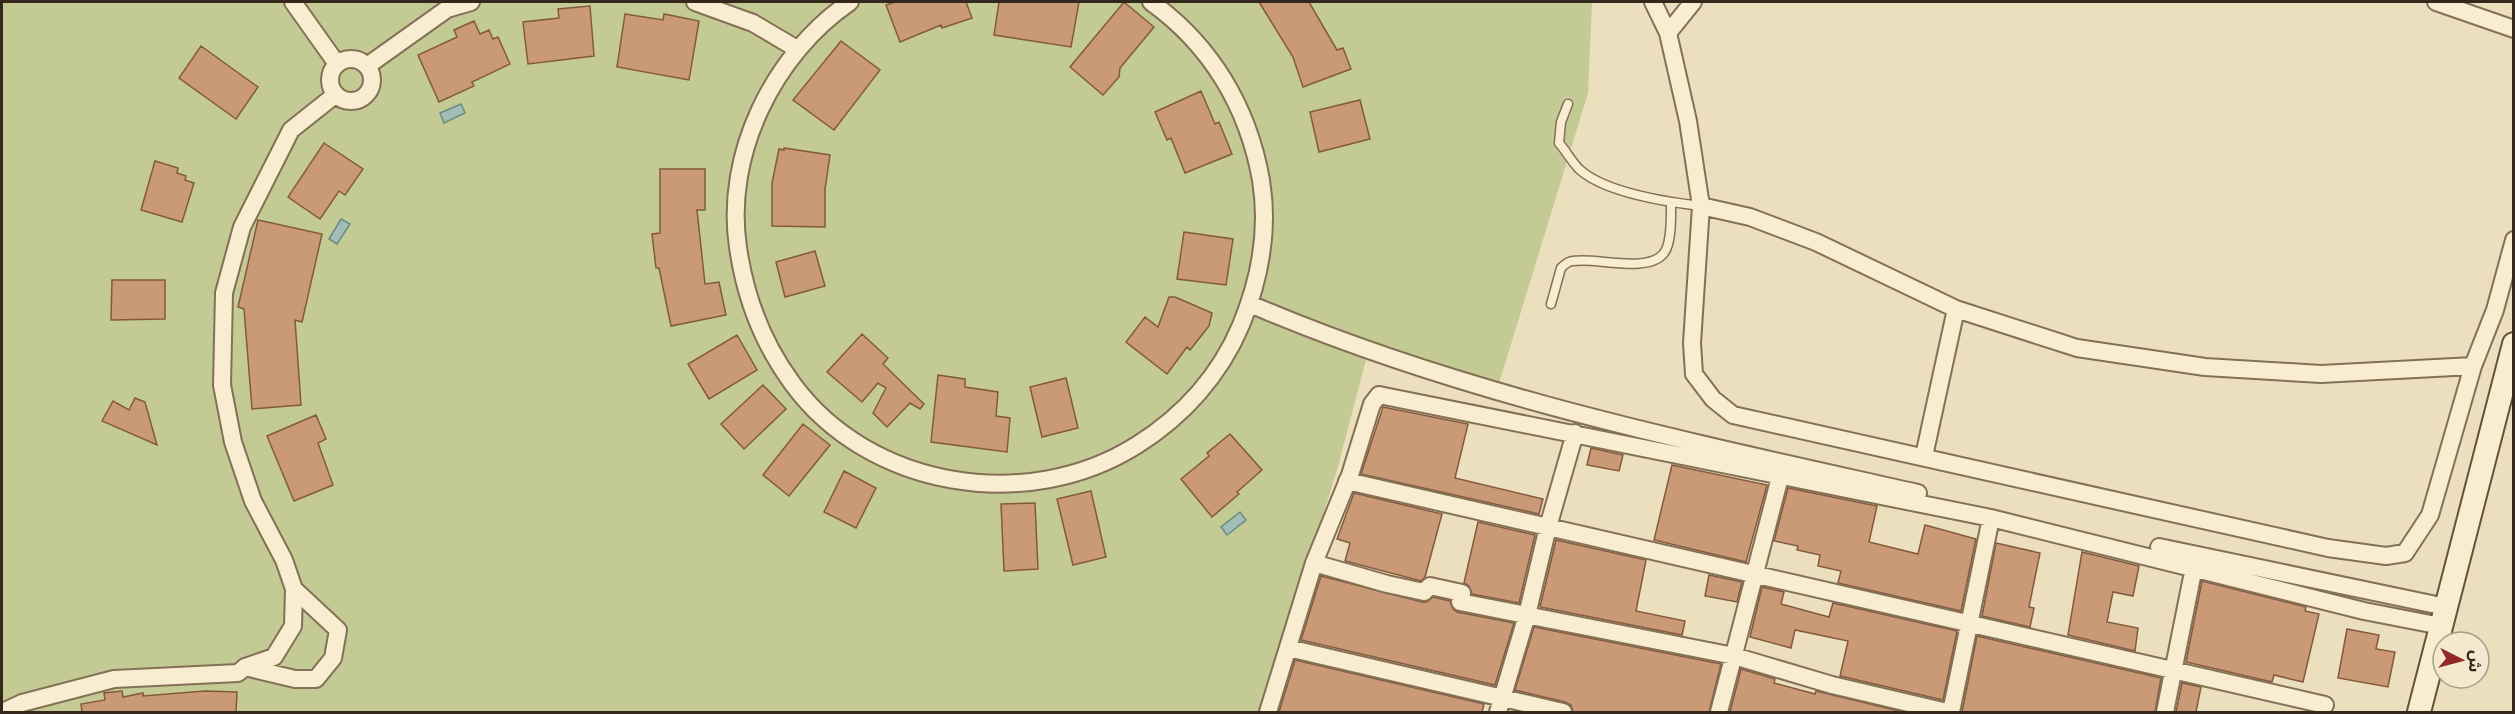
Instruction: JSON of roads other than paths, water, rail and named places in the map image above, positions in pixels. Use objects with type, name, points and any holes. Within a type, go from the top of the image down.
[{"type":"street","points":[[293,2],[337,64]]},
{"type":"street","points":[[367,66],[447,9],[471,2]]},
{"type":"street","points":[[695,2],[753,23],[797,49]]},
{"type":"street","points":[[850,2],[817,28],[797,49],[774,82],[756,118],[743,157],[737,197],[736,237],[742,277],[754,316],[771,353],[794,386],[822,416],[853,440],[880,455],[926,474],[966,483],[1006,485],[1046,481],[1085,470],[1122,455],[1156,433],[1187,406],[1213,376],[1234,341],[1250,304],[1263,247],[1264,217],[1257,159],[1249,130],[1224,78],[1207,54],[1187,32],[1150,2]]},
{"type":"street","points":[[1653,2],[1668,33],[1688,121],[1701,206],[1693,354],[1694,374],[1713,399],[1733,415],[2328,548],[2386,556],[2405,553],[2430,515],[2473,366],[2495,310],[2514,240]]},
{"type":"street","points":[[1668,33],[1693,2]]},
{"type":"street","points":[[2436,2],[2514,29]]},
{"type":"street","points":[[352,59],[367,66],[372,81],[365,96],[350,102],[335,94],[330,79],[337,64],[352,59]]},
{"type":"street","points":[[3,712],[22,703],[114,679],[238,673],[245,667],[274,657],[293,626],[294,589],[284,560],[253,501],[233,442],[222,386],[224,293],[242,227],[291,130],[335,94]]},
{"type":"street","points":[[1701,206],[1750,217],[1816,242],[1956,309],[2077,348],[2205,367],[2321,374],[2473,366]]},
{"type":"street","points":[[1250,304],[1317,333],[1383,356],[1560,410],[2171,550],[2443,617]]},
{"type":"street","points":[[1924,456],[1956,309]]},
{"type":"street","points":[[2419,712],[2514,344]]},
{"type":"street","points":[[1268,712],[1314,563],[1347,481],[1372,404],[1379,395],[1991,518],[2364,610],[2443,617]]},
{"type":"street","points":[[1499,705],[1527,615],[1548,527],[1575,433]]},
{"type":"street","points":[[1719,712],[1780,477]]},
{"type":"street","points":[[1347,481],[2325,705]]},
{"type":"street","points":[[1314,563],[1424,592],[1430,586],[1462,593],[1461,603],[1734,656],[1832,685],[1949,712],[1991,518]]},
{"type":"street","points":[[2165,712],[2194,567]]},
{"type":"street","points":[[245,667],[295,679],[316,679],[333,658],[338,630],[294,589]]},
{"type":"street","points":[[1288,648],[1499,705],[1563,712]]},
{"type":"lane","points":[[1568,104],[1561,122],[1559,142],[1580,170],[1610,186],[1671,202],[1701,206]]},
{"type":"lane","points":[[1551,304],[1561,268],[1571,261],[1637,264],[1658,259],[1666,252],[1671,225],[1671,202]]},
{"type":"water","points":[[461,104],[465,113],[444,123],[440,113]]},
{"type":"water","points":[[341,219],[350,224],[337,244],[329,239]]},
{"type":"water","points":[[1240,512],[1246,520],[1227,535],[1221,527]]}]
